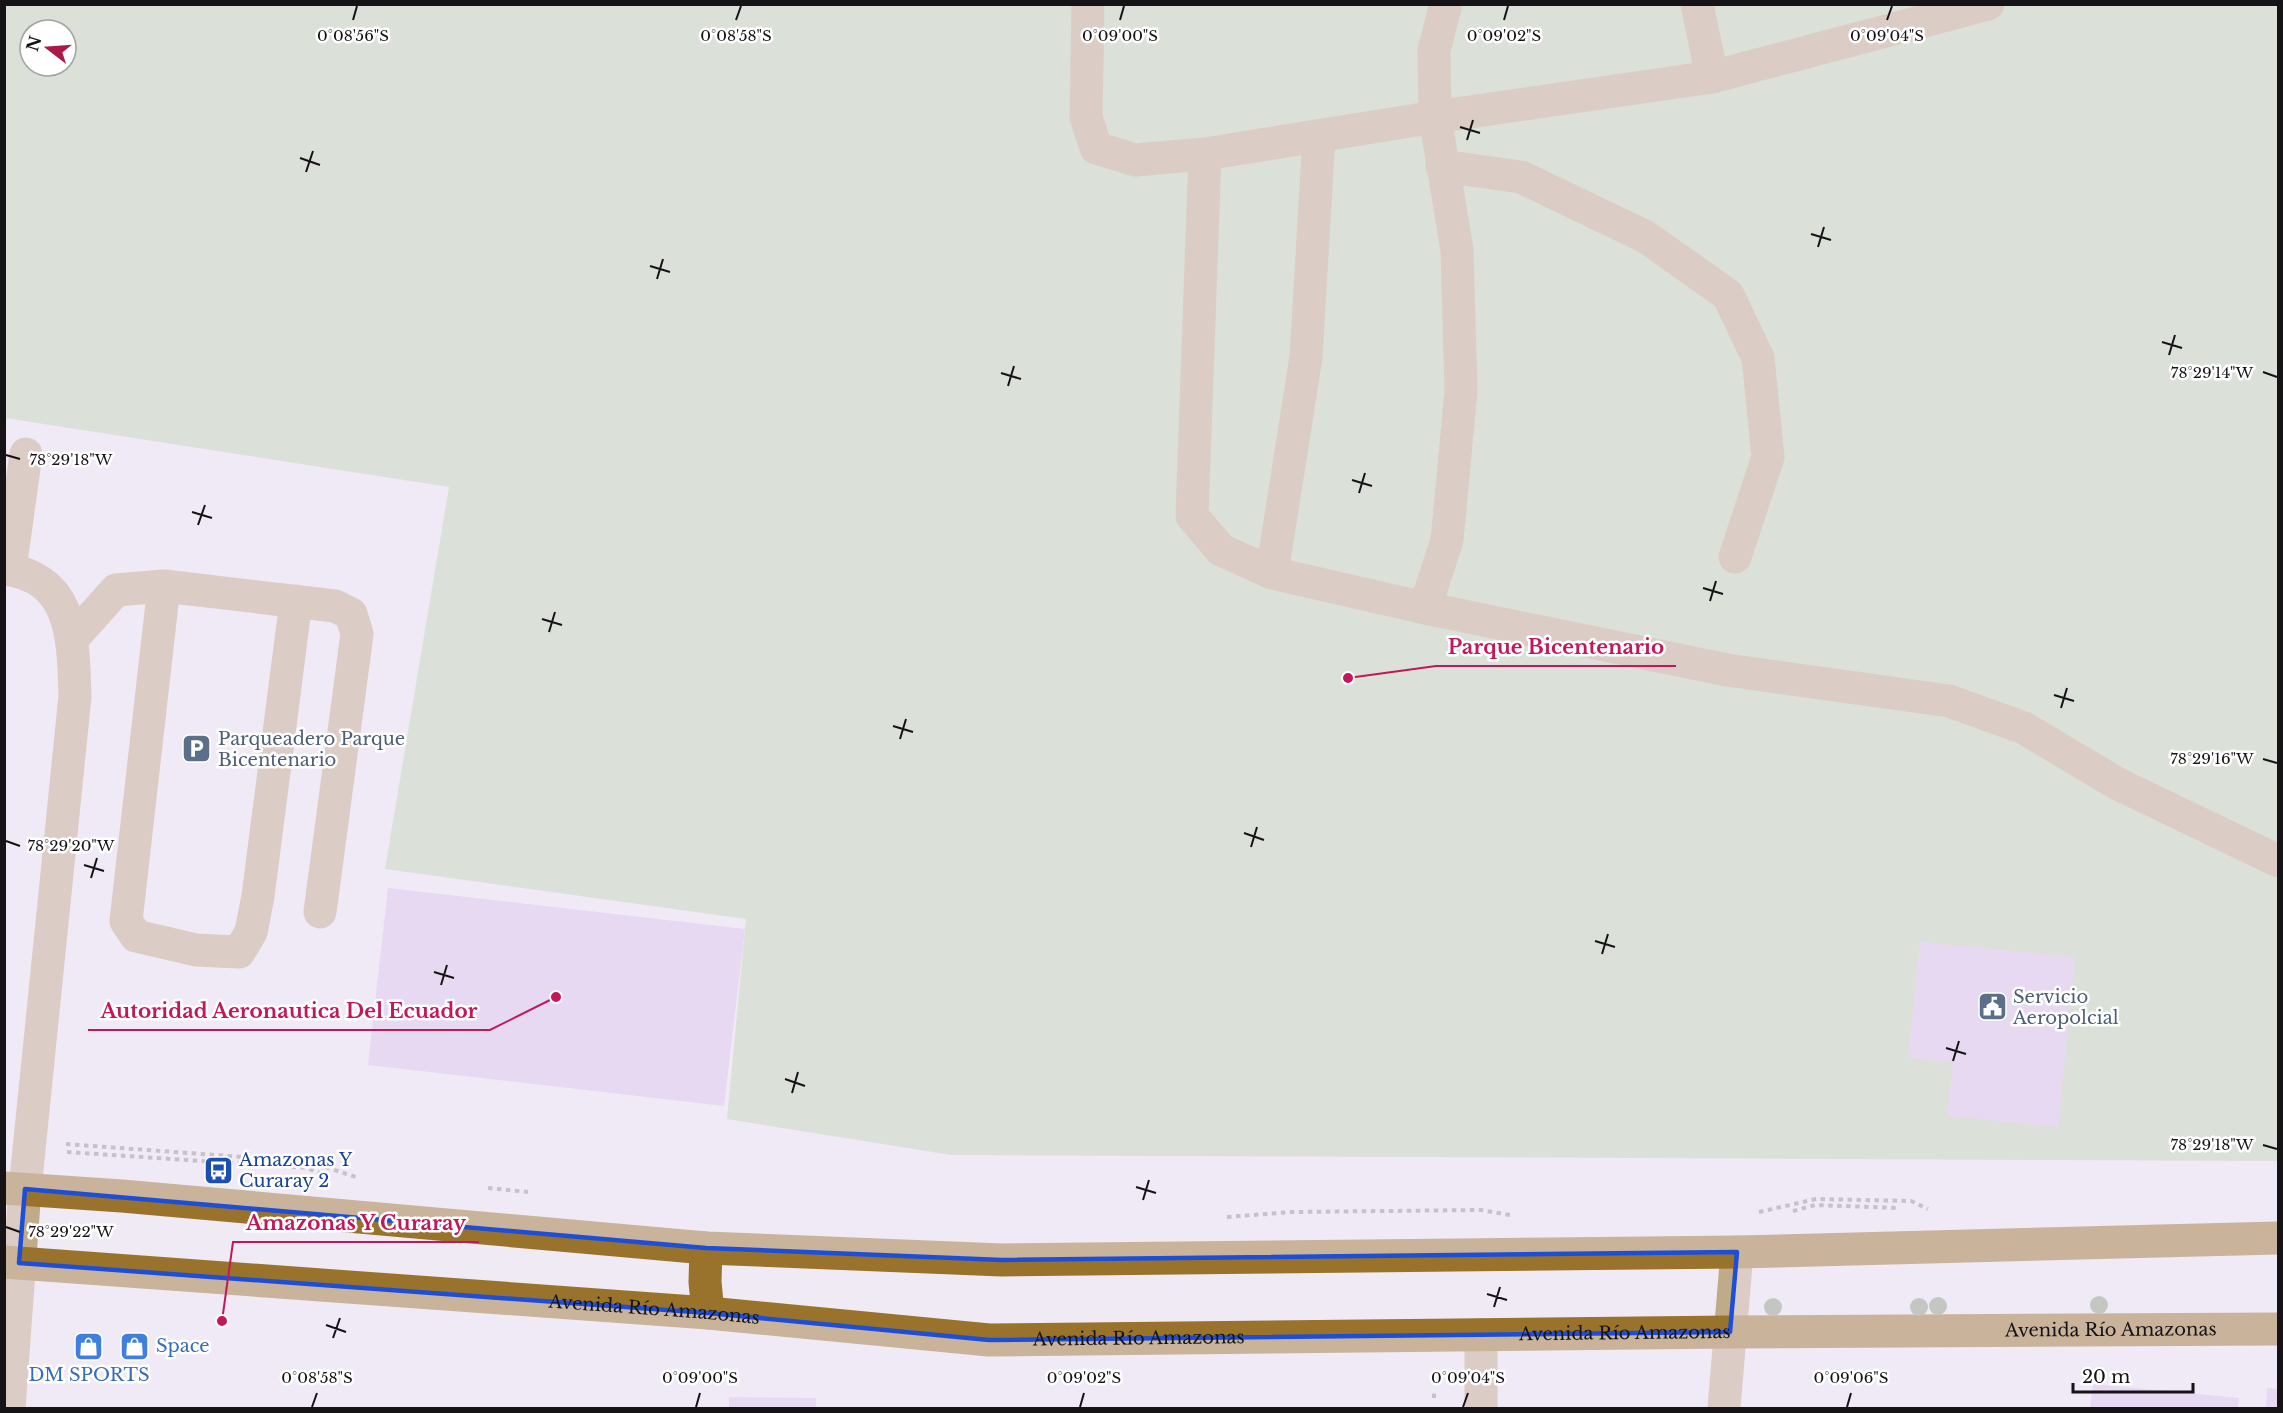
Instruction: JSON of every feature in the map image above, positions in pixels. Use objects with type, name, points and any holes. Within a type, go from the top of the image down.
[{"type":"main road","points":[[14,1188],[706,1248],[1002,1260],[1737,1252],[2278,1238]]},
{"type":"main road","points":[[706,1248],[705,1282],[708,1313]]},
{"type":"main road","name":"Avenida Río Amazonas","points":[[12,1262],[708,1313],[989,1340],[2278,1329]]},
{"type":"street","points":[[1088,4],[1086,117],[1096,148],[1135,160],[1205,154],[1435,117],[1712,77],[1988,4]]},
{"type":"street","points":[[1425,608],[1447,540],[1461,391],[1457,250],[1435,117],[1434,50],[1446,4]]},
{"type":"street","points":[[1697,4],[1712,77]]},
{"type":"street","points":[[1272,573],[1306,357],[1319,136]]},
{"type":"street","points":[[1205,154],[1192,516],[1221,550],[1272,573],[1425,608],[1727,670],[1949,701],[2024,728],[2118,784],[2278,861]]},
{"type":"street","points":[[1442,166],[1521,177],[1646,237],[1728,295],[1758,358],[1768,457],[1735,557]]},
{"type":"street","points":[[9,1408],[14,1188],[29,1145],[75,696],[73,639],[58,596],[38,578],[7,569],[26,454]]},
{"type":"street","points":[[73,639],[117,590],[164,586],[335,606],[351,614],[357,634],[320,912]]},
{"type":"street","points":[[164,586],[126,921],[136,936],[196,950],[238,952],[251,932],[258,896],[296,601]]},
{"type":"street","points":[[1724,1408],[1737,1252]]},
{"type":"street","points":[[1481,1335],[1481,1408]]},
{"type":"path","points":[[29,1145],[307,1168],[327,1175]]},
{"type":"path","points":[[29,1145],[310,1162],[362,1180]]},
{"type":"path","points":[[487,1188],[533,1192]]},
{"type":"path","points":[[1756,1213],[1777,1206],[1816,1199],[1911,1201],[1934,1212]]},
{"type":"path","points":[[1785,1213],[1815,1205],[1908,1208]]},
{"type":"path","points":[[1222,1218],[1292,1212],[1481,1210],[1514,1216]]},
{"type":"path","points":[[1434,1390],[1434,1398]]},
{"type":"highlighted area","points":[[25,1189],[706,1248],[1002,1260],[1737,1252],[1730,1332],[989,1340],[708,1313],[19,1263]]},
{"type":"green space","points":[[4,5],[2278,5],[2278,1161],[951,1155],[727,1119],[746,919],[385,869],[449,487],[5,418]]},
{"type":"building","points":[[388,888],[745,929],[724,1106],[368,1065]]},
{"type":"building","name":"Servicio Aeropolcial","points":[[1920,942],[2075,957],[2058,1127],[1947,1116],[1953,1062],[1908,1058]]},
{"type":"building","points":[[2093,1384],[2239,1398],[2238,1408],[2090,1408]]},
{"type":"building","points":[[2267,1388],[2278,1389],[2278,1408],[2266,1408]]},
{"type":"building","points":[[729,1397],[816,1398],[816,1408],[729,1408]]},
{"type":"place","name":"Parque Bicentenario","points":[[1348,678]]},
{"type":"place","name":"Parqueadero Parque Bicentenario","points":[[197,749]]},
{"type":"place","name":"Autoridad Aeronautica Del Ecuador","points":[[556,997]]},
{"type":"place","name":"Servicio Aeropolcial","points":[[1992,1007]]},
{"type":"place","name":"Amazonas Y Curaray 2","points":[[218,1170]]},
{"type":"place","name":"Amazonas Y Curaray","points":[[222,1321]]},
{"type":"place","name":"DM SPORTS","points":[[89,1346]]},
{"type":"place","name":"Space","points":[[135,1346]]}]
